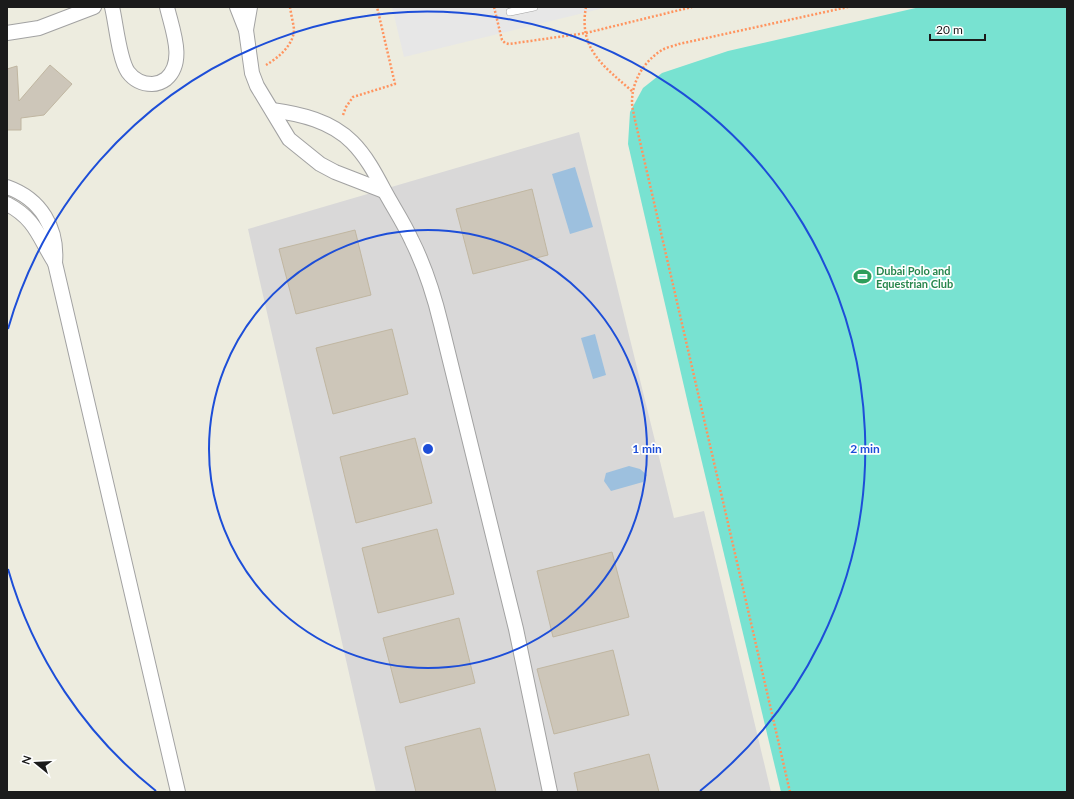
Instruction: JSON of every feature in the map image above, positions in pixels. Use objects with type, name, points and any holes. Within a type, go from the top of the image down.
[{"type":"street","points":[[7,33],[39,28],[94,7]]},
{"type":"street","points":[[112,7],[122,57],[127,71],[134,78],[143,83],[153,84],[163,81],[170,75],[175,66],[175,42],[167,7]]},
{"type":"street","points":[[237,7],[246,30],[252,73],[264,99],[289,140],[320,164],[340,174],[384,190]]},
{"type":"street","points":[[246,30],[250,7]]},
{"type":"street","points":[[272,110],[293,113],[323,122],[352,142],[374,170],[413,241],[434,295],[516,629],[550,792]]},
{"type":"street","points":[[7,187],[25,196],[34,203],[45,217],[56,244],[55,263]]},
{"type":"street","points":[[7,204],[23,214],[31,222],[38,231],[55,263],[178,792]]},
{"type":"lane","points":[[510,12],[534,7]]},
{"type":"path","points":[[252,73],[275,60],[283,52],[290,41],[294,30],[290,7]]},
{"type":"path","points":[[336,130],[346,106],[353,97],[395,84],[376,7]]},
{"type":"path","points":[[494,7],[501,37],[505,43],[509,44],[586,33],[692,7]]},
{"type":"path","points":[[586,7],[584,15],[586,33],[592,51],[600,62],[633,92]]},
{"type":"path","points":[[790,792],[632,104],[633,92],[638,75],[648,60],[662,50],[679,44],[848,7]]},
{"type":"shaded area","points":[[392,7],[608,7],[404,57]]},
{"type":"shaded area","name":"Dubai Polo and Equestrian Club","points":[[920,7],[1067,7],[1067,792],[781,792],[689,408],[628,144],[630,112],[643,88],[662,73],[728,51]]},
{"type":"shaded area","points":[[579,132],[674,518],[704,511],[771,792],[376,792],[248,229]]},
{"type":"shaded area","points":[[575,167],[593,227],[570,234],[552,174]]},
{"type":"shaded area","points":[[595,334],[606,375],[593,379],[581,338]]},
{"type":"shaded area","points":[[629,466],[640,469],[647,475],[643,482],[611,491],[604,481],[606,473]]},
{"type":"building","points":[[50,65],[72,84],[44,115],[21,118],[21,130],[7,130],[7,69],[17,66],[19,101]]},
{"type":"building","points":[[532,189],[548,255],[473,274],[456,209]]},
{"type":"building","points":[[355,230],[371,295],[296,314],[279,249]]},
{"type":"building","points":[[392,329],[408,394],[333,414],[316,348]]},
{"type":"building","points":[[415,438],[432,503],[356,523],[340,457]]},
{"type":"building","points":[[437,529],[454,594],[378,613],[362,548]]},
{"type":"building","points":[[612,552],[629,617],[553,637],[537,571]]},
{"type":"building","points":[[459,618],[475,683],[400,703],[383,638]]},
{"type":"building","points":[[613,650],[629,715],[554,734],[537,669]]},
{"type":"building","points":[[480,728],[496,792],[416,792],[405,747]]},
{"type":"building","points":[[649,754],[659,792],[578,792],[574,773]]},
{"type":"place","name":"Dubai Polo and Equestrian Club","points":[[863,276]]}]
